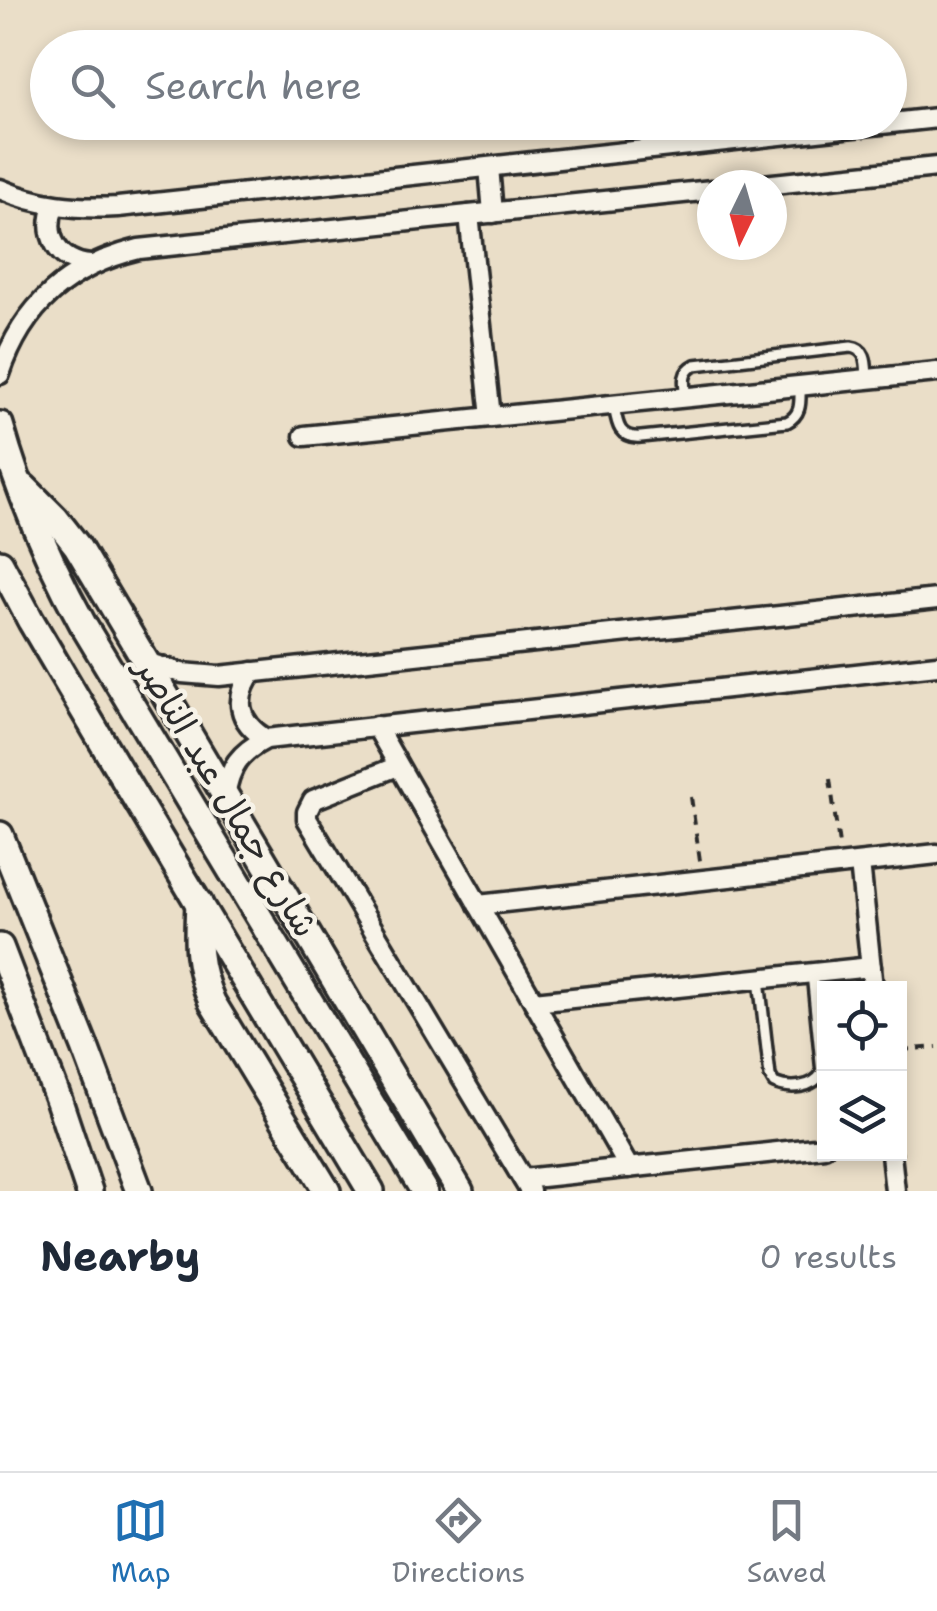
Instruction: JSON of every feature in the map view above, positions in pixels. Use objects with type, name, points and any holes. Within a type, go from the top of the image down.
[{"type":"main road","name":"شارع جمال عبد الناصر","points":[[0,425],[13,474],[58,578],[85,628],[424,1191]]},
{"type":"main road","points":[[13,474],[77,546],[460,1191]]},
{"type":"main road","points":[[0,563],[371,1191]]},
{"type":"main road","points":[[0,835],[139,1191]]},
{"type":"main road","points":[[200,904],[197,957],[212,1002],[327,1191]]},
{"type":"main road","points":[[0,946],[89,1191]]},
{"type":"main road","points":[[406,1162],[434,1144]]},
{"type":"street","points":[[907,121],[937,118]]},
{"type":"street","points":[[0,190],[54,206],[118,207],[731,140]]},
{"type":"street","points":[[488,166],[493,213]]},
{"type":"street","points":[[787,183],[937,167]]},
{"type":"street","points":[[0,374],[8,348],[47,295],[67,278],[114,255],[697,192]]},
{"type":"street","points":[[54,206],[49,229],[58,251],[78,264],[90,265]]},
{"type":"street","points":[[469,216],[492,417]]},
{"type":"street","points":[[304,436],[937,372]]},
{"type":"street","points":[[146,662],[200,676],[253,672],[937,599]]},
{"type":"street","points":[[224,796],[236,761],[266,739],[937,665]]},
{"type":"street","points":[[253,672],[245,683],[241,709],[246,722],[266,739]]},
{"type":"street","points":[[376,726],[629,1168]]},
{"type":"street","points":[[398,766],[314,800],[307,819],[526,1185],[629,1168],[817,1148]]},
{"type":"street","points":[[478,905],[937,854]]},
{"type":"street","points":[[851,864],[872,981]]},
{"type":"street","points":[[534,1002],[871,967]]},
{"type":"street","points":[[892,1161],[895,1191]]},
{"type":"lane","points":[[686,397],[684,377],[695,365],[851,347],[864,354],[867,379]]},
{"type":"lane","points":[[614,405],[621,432],[634,438],[788,422],[800,410],[800,386]]},
{"type":"lane","points":[[759,978],[770,1076],[774,1084],[787,1087],[812,1084],[822,1073],[812,973]]},
{"type":"path","points":[[830,779],[851,864]]},
{"type":"path","points":[[690,797],[702,880]]},
{"type":"path","points":[[907,1049],[937,1047]]}]
